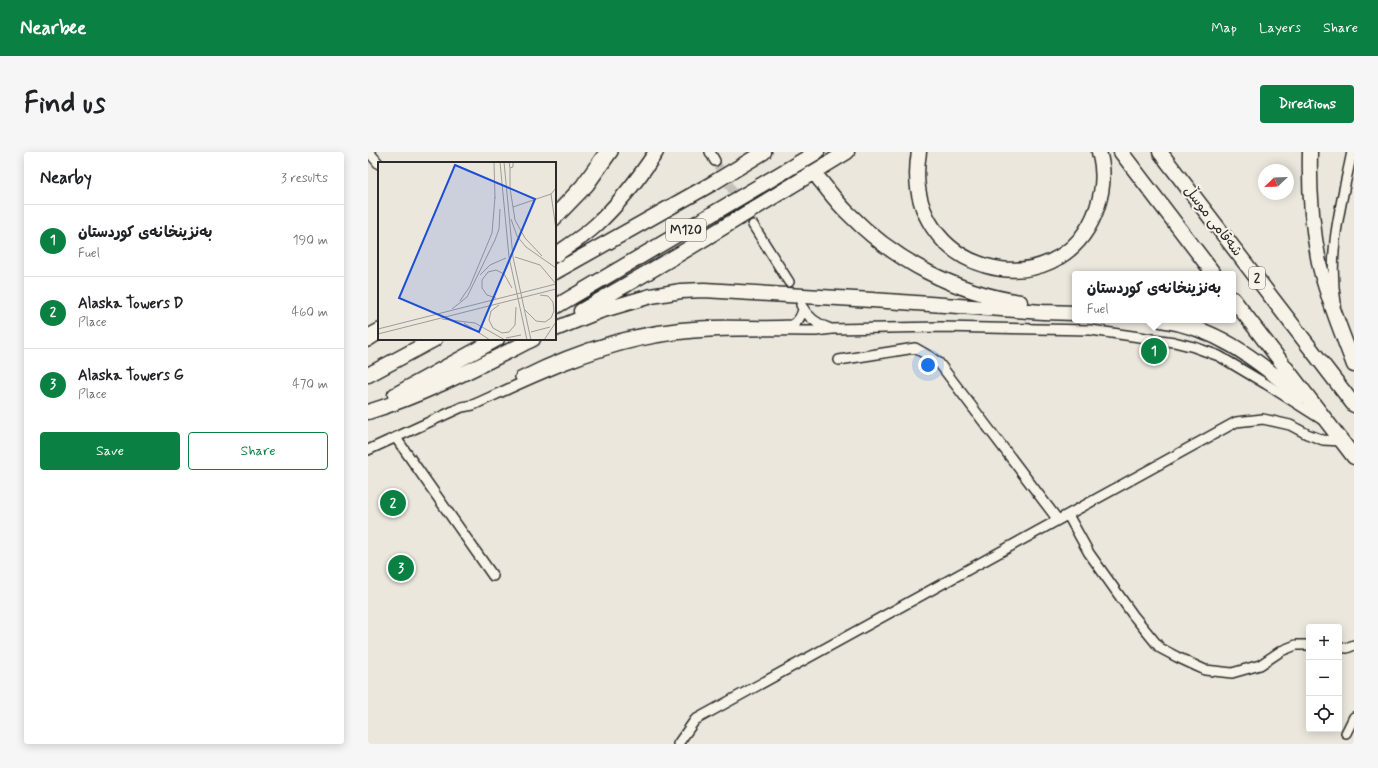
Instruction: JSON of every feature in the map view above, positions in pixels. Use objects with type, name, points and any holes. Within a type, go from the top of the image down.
[{"type":"highway","points":[[556,254],[595,226],[621,198],[647,166],[656,152]]},
{"type":"highway","name":"M120","points":[[556,271],[713,183],[764,152]]},
{"type":"highway","name":"M120","points":[[556,306],[817,152]]},
{"type":"highway","points":[[556,325],[681,253],[847,152]]},
{"type":"highway","points":[[919,152],[916,174],[918,193],[927,219],[935,232],[946,244],[963,257],[993,268],[1017,269],[1045,263],[1061,255],[1076,243],[1088,228],[1095,215],[1102,188],[1103,176],[1099,152]]},
{"type":"highway","points":[[1121,152],[1212,271]]},
{"type":"highway","name":"شەقامی موسڵ","points":[[1160,152],[1354,405]]},
{"type":"highway","points":[[1310,152],[1310,198],[1320,266],[1343,337],[1354,365]]},
{"type":"highway","points":[[819,179],[848,214],[880,242],[901,258],[921,270],[980,294],[1072,311]]},
{"type":"highway","points":[[556,329],[600,311],[650,296],[681,291],[704,290],[788,294],[1035,311],[1072,312]]},
{"type":"highway","name":"2","points":[[1236,303],[1354,457]]},
{"type":"highway","points":[[1173,323],[1200,330],[1234,346],[1259,362],[1318,409]]},
{"type":"highway","points":[[368,375],[433,340]]},
{"type":"highway","points":[[368,411],[495,340]]},
{"type":"highway","points":[[368,411],[409,398],[463,374],[530,340]]},
{"type":"street","points":[[369,152],[378,163]]},
{"type":"street","points":[[556,211],[581,184],[604,152]]},
{"type":"street","points":[[556,219],[588,186],[613,152]]},
{"type":"street","points":[[710,152],[715,161]]},
{"type":"street","points":[[1343,337],[1334,292],[1333,276],[1338,224],[1352,152]]},
{"type":"street","points":[[753,225],[789,282]]},
{"type":"street","points":[[368,450],[462,407],[541,366],[602,344],[652,332],[692,326],[792,324],[797,321],[801,315],[802,306],[818,323],[832,329]]},
{"type":"street","points":[[462,407],[473,405],[570,362],[605,350],[641,340],[675,335],[701,333],[816,331],[832,329],[941,327],[1091,330],[1174,342],[1219,356],[1330,425]]},
{"type":"street","points":[[368,334],[378,329]]},
{"type":"street","points":[[368,342],[378,336]]},
{"type":"street","points":[[839,360],[915,348],[929,356],[938,363],[1058,520]]},
{"type":"street","points":[[678,744],[695,720],[1236,422],[1263,419],[1290,425],[1323,440],[1342,441]]},
{"type":"street","points":[[396,438],[493,576]]},
{"type":"street","points":[[1068,515],[1089,553],[1133,615],[1160,648],[1176,657],[1205,670],[1232,672],[1260,665],[1296,645],[1306,645]]},
{"type":"street","points":[[1342,647],[1354,647]]},
{"type":"street","points":[[1346,733],[1354,717]]},
{"type":"tunnel","points":[[715,161],[753,225]]},
{"type":"place","name":"بەنزینخانەی کوردستان","points":[[1154,351]]},
{"type":"place","name":"Alaska Towers D","points":[[393,503]]},
{"type":"place","name":"Alaska Towers G","points":[[401,568]]}]
